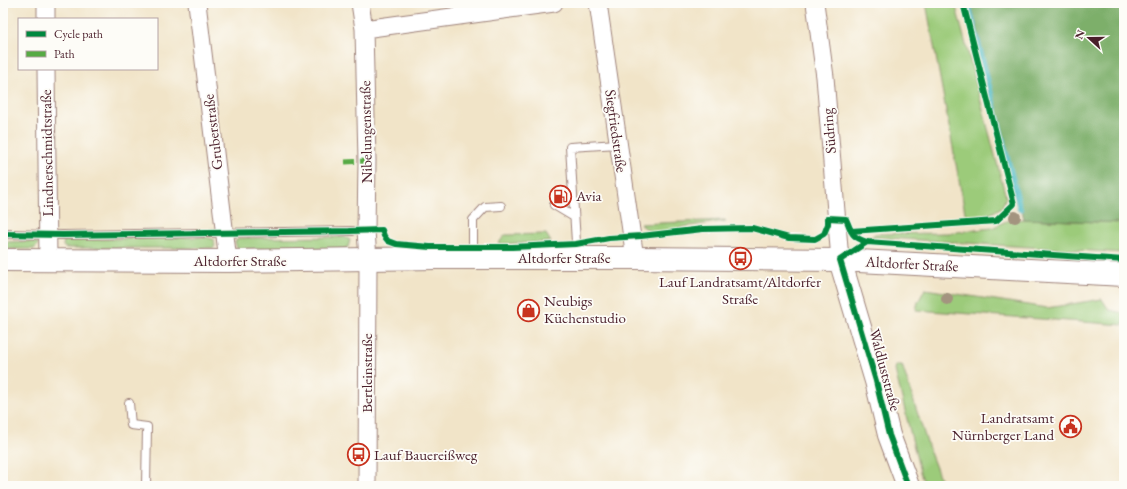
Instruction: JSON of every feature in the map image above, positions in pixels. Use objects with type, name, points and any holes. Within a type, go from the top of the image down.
[{"type":"main road","name":"Altdorfer Straße","points":[[3,260],[228,261],[635,258],[840,260],[1120,277]]},
{"type":"main road","name":"Waldluststraße","points":[[840,260],[876,381],[890,435],[908,486]]},
{"type":"street","points":[[46,3],[46,18]]},
{"type":"street","name":"Gruberstraße","points":[[197,3],[228,261]]},
{"type":"street","name":"Nibelungenstraße","points":[[360,3],[364,29],[367,160],[366,230],[368,260]]},
{"type":"street","points":[[364,29],[554,3]]},
{"type":"street","name":"Siegfriedstraße","points":[[598,3],[635,258]]},
{"type":"street","name":"Südring","points":[[815,3],[825,77],[840,260]]},
{"type":"street","name":"Lindnerschmidtstraße","points":[[46,70],[48,260]]},
{"type":"street","name":"Bertleinstraße","points":[[366,486],[368,260]]},
{"type":"lane","points":[[577,259],[570,147],[618,144]]},
{"type":"lane","points":[[554,205],[574,217]]},
{"type":"lane","points":[[473,259],[473,220],[485,207],[501,206]]},
{"type":"lane","points":[[3,234],[48,235],[353,231]]},
{"type":"lane","points":[[129,403],[132,425],[147,427],[146,486]]},
{"type":"green space","points":[[926,3],[955,3],[1006,197],[1002,207],[990,214],[966,218]]},
{"type":"green space","points":[[971,3],[1124,3],[1124,223],[1024,219]]},
{"type":"green space","points":[[1024,219],[1124,223],[1124,253],[871,237],[875,234],[948,233],[992,228],[1006,221]]},
{"type":"green space","points":[[726,221],[683,227],[656,236],[640,224]]},
{"type":"green space","points":[[546,234],[551,242],[498,244],[505,235]]},
{"type":"green space","points":[[205,237],[213,239],[215,244],[214,248],[65,248],[63,246],[64,240]]},
{"type":"green space","points":[[344,237],[350,240],[348,247],[344,249],[238,249],[235,242],[238,238]]},
{"type":"green space","points":[[32,241],[39,244],[34,249],[3,249],[3,242]]},
{"type":"green space","points":[[925,289],[1047,308],[1102,299],[1109,310],[1124,313],[1124,325],[916,310],[918,302]]},
{"type":"green space","points":[[896,365],[902,365],[931,455],[943,486],[925,486],[920,472],[895,370]]},
{"type":"waterway","points":[[968,3],[1020,209]]},
{"type":"marked path","points":[[345,162],[367,161]]},
{"type":"cycle path","points":[[851,231],[996,221],[1014,204],[963,3]]},
{"type":"cycle path","points":[[350,231],[382,230],[388,241],[396,244],[430,247],[512,247],[576,244],[609,238],[703,229],[752,228],[789,238],[815,239],[824,234],[828,224],[828,218],[846,219],[853,234],[867,242],[1124,260]]},
{"type":"cycle path","points":[[3,234],[63,235],[353,231]]},
{"type":"cycle path","points":[[867,242],[840,260],[876,381],[889,435],[908,486]]},
{"type":"place","name":"Avia","points":[[561,196]]},
{"type":"place","name":"Lauf Landratsamt/Altdorfer Straße","points":[[740,259]]},
{"type":"place","name":"Neubigs Küchenstudio","points":[[528,310]]},
{"type":"place","name":"Landratsamt Nürnberger Land","points":[[1070,427]]},
{"type":"place","name":"Lauf Bauereißweg","points":[[358,455]]}]
